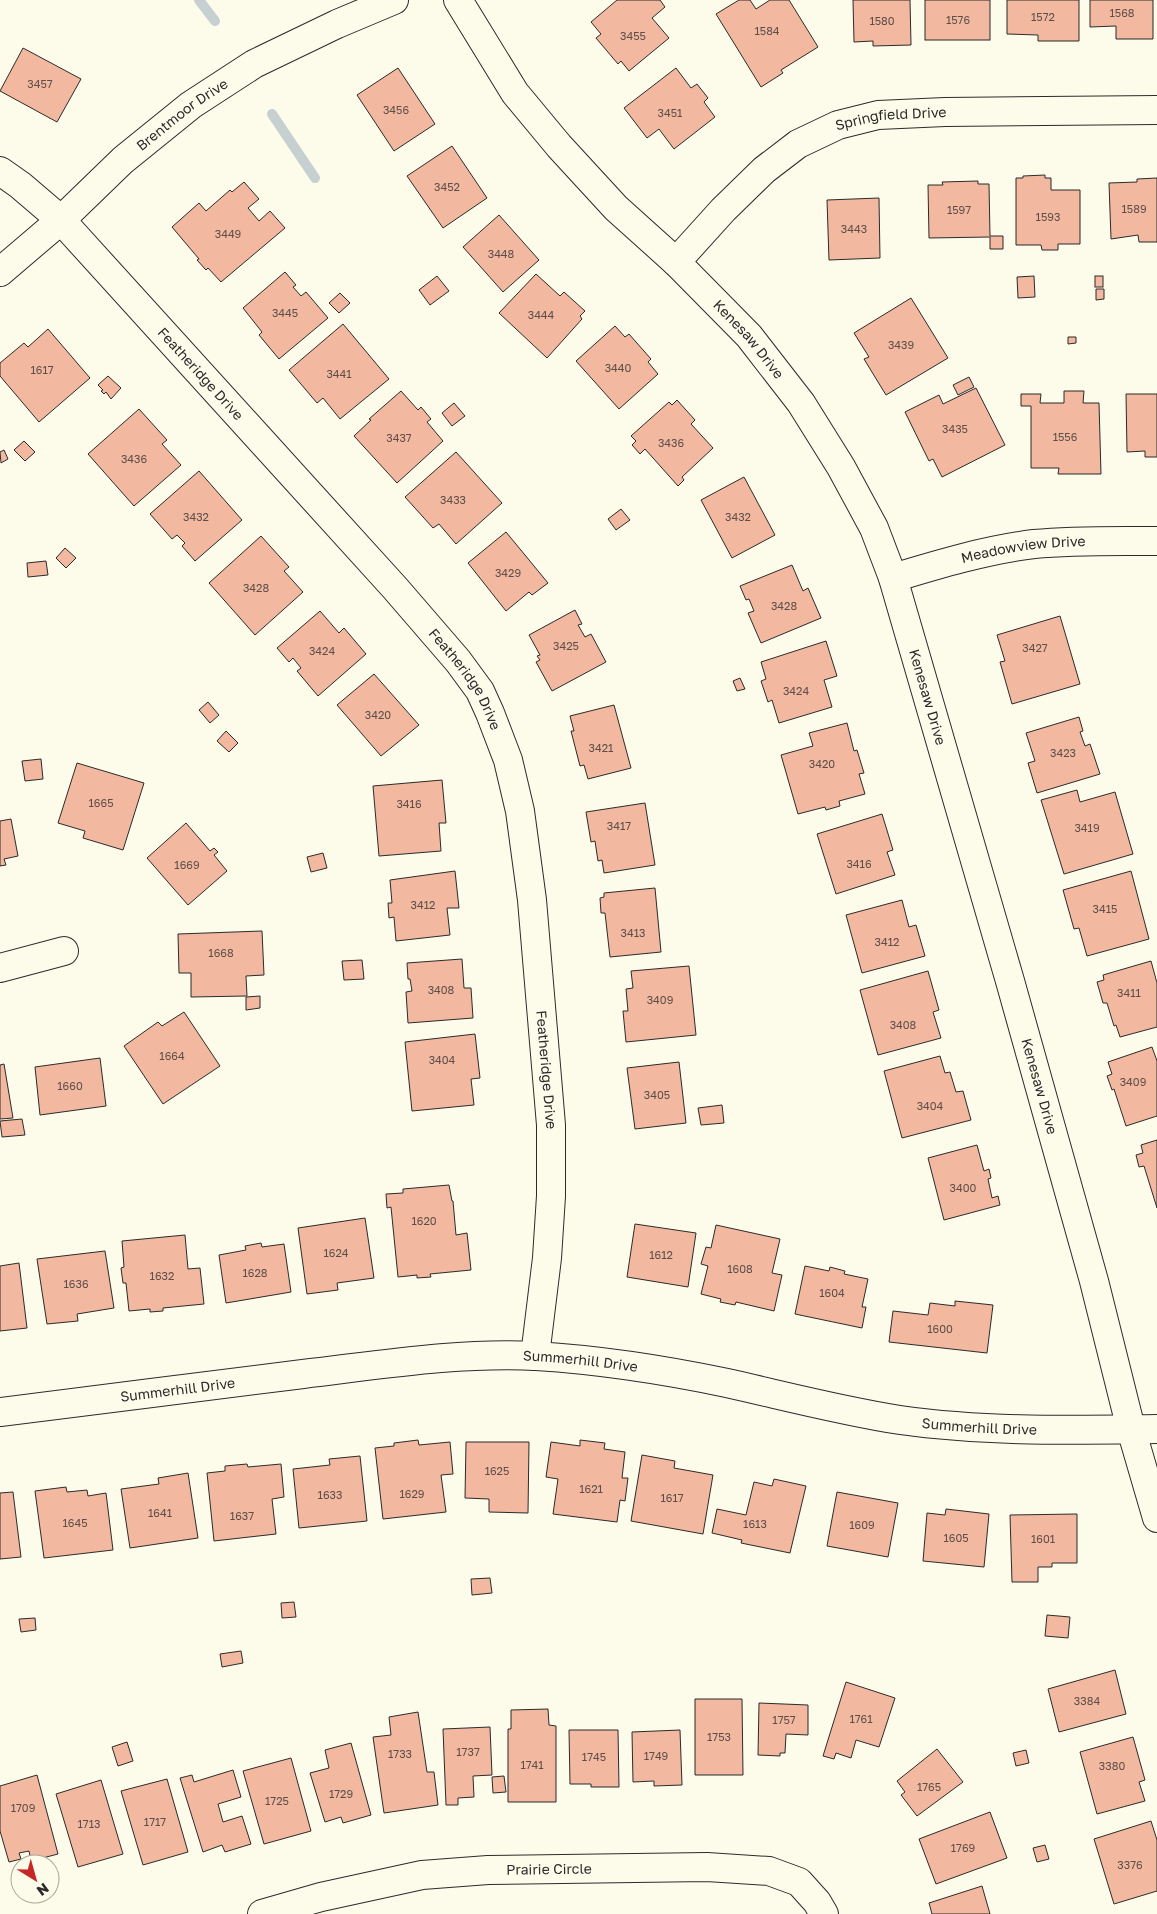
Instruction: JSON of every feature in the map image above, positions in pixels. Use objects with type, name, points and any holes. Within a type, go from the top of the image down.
[{"type":"street","name":"Brentmoor Drive","points":[[0,272],[61,220],[138,148],[192,105],[254,64],[337,24],[394,0]]},
{"type":"street","name":"Kenesaw Drive","points":[[458,0],[515,93],[559,146],[616,208],[676,262],[749,336],[801,403],[841,467],[874,528],[892,578],[1010,981],[1089,1262],[1144,1429],[1157,1518]]},
{"type":"street","name":"Springfield Drive","points":[[676,262],[723,210],[764,170],[798,144],[838,125],[878,114],[1157,110]]},
{"type":"street","name":"Featheridge Drive","points":[[0,171],[20,185],[61,220],[439,639],[480,691],[490,713],[508,760],[520,811],[532,900],[551,1125],[550,1214],[535,1356]]},
{"type":"street","name":"Meadowview Drive","points":[[892,578],[954,560],[1034,544],[1157,541]]},
{"type":"street","points":[[0,968],[64,951]]},
{"type":"street","name":"Summerhill Drive","points":[[0,1412],[403,1362],[486,1355],[535,1356],[605,1362],[726,1383],[780,1396],[897,1419],[954,1427],[1144,1429]]},
{"type":"street","name":"Prairie Circle","points":[[262,1914],[321,1897],[422,1875],[488,1870],[707,1867],[769,1871],[799,1882],[817,1902],[824,1914]]},
{"type":"building","points":[[617,0],[660,0],[665,7],[652,18],[669,38],[629,71],[621,61],[618,64],[596,38],[601,34],[591,22]]},
{"type":"building","points":[[739,0],[750,0],[756,9],[770,0],[789,0],[818,47],[781,70],[783,73],[761,87],[716,14]]},
{"type":"building","points":[[853,0],[910,0],[911,45],[873,46],[873,41],[854,42]]},
{"type":"building","points":[[925,0],[990,0],[990,40],[925,40]]},
{"type":"building","points":[[1007,0],[1079,0],[1079,41],[1038,41],[1038,35],[1007,34]]},
{"type":"building","points":[[1090,0],[1153,0],[1153,39],[1116,39],[1116,26],[1090,27]]},
{"type":"building","points":[[23,48],[81,79],[57,122],[0,91]]},
{"type":"building","points":[[398,68],[435,124],[394,151],[357,95]]},
{"type":"building","points":[[676,68],[691,88],[697,84],[708,98],[704,102],[715,117],[674,149],[659,129],[647,138],[624,108]]},
{"type":"building","points":[[452,146],[487,198],[443,228],[407,176]]},
{"type":"building","points":[[1045,175],[1045,178],[1051,178],[1051,190],[1080,190],[1080,244],[1058,244],[1058,250],[1042,250],[1041,245],[1016,245],[1016,178]]},
{"type":"building","points":[[1157,178],[1157,242],[1139,242],[1138,235],[1111,239],[1109,183],[1137,182],[1137,179]]},
{"type":"building","points":[[978,181],[978,184],[989,184],[990,236],[1003,236],[1003,249],[990,249],[990,237],[929,238],[928,185],[943,185],[942,182]]},
{"type":"building","points":[[244,182],[259,199],[248,208],[259,221],[270,211],[285,228],[221,282],[208,268],[206,270],[197,260],[199,259],[172,227],[199,203],[206,211],[230,190],[232,192]]},
{"type":"building","points":[[879,198],[880,258],[829,260],[827,200]]},
{"type":"building","points":[[499,215],[539,260],[503,292],[463,247]]},
{"type":"building","points":[[285,272],[296,285],[293,287],[301,296],[306,292],[328,318],[279,359],[259,335],[262,332],[243,308]]},
{"type":"building","points":[[536,274],[560,296],[564,292],[585,311],[580,316],[582,319],[547,358],[499,313]]},
{"type":"building","points":[[437,276],[449,291],[430,305],[419,290]]},
{"type":"building","points":[[1034,276],[1035,297],[1018,298],[1017,277]]},
{"type":"building","points":[[1095,276],[1103,276],[1103,287],[1095,287]]},
{"type":"building","points":[[1096,289],[1104,289],[1104,299],[1096,300]]},
{"type":"building","points":[[340,293],[350,303],[339,313],[329,303]]},
{"type":"building","points":[[911,298],[948,358],[886,395],[864,359],[869,357],[854,333]]},
{"type":"building","points":[[343,324],[389,379],[340,419],[323,398],[317,403],[289,370]]},
{"type":"building","points":[[615,326],[625,337],[629,334],[651,359],[648,362],[658,374],[619,409],[576,361]]},
{"type":"building","points":[[48,329],[90,378],[39,422],[0,376],[0,363],[24,343],[28,347]]},
{"type":"building","points":[[1068,337],[1076,337],[1076,343],[1068,344]]},
{"type":"building","points":[[108,376],[121,388],[111,399],[106,392],[104,394],[101,391],[103,390],[98,385]]},
{"type":"building","points":[[969,377],[974,387],[958,395],[953,385]]},
{"type":"building","points":[[976,388],[1005,445],[942,477],[933,459],[929,461],[905,412],[939,395],[943,404]]},
{"type":"building","points":[[401,391],[418,410],[421,407],[431,419],[427,422],[443,441],[397,483],[354,436],[371,420],[369,419]]},
{"type":"building","points":[[1064,391],[1084,391],[1083,403],[1099,403],[1101,474],[1058,474],[1059,468],[1031,468],[1031,406],[1021,406],[1021,394],[1041,394],[1040,403],[1064,403]]},
{"type":"building","points":[[1126,394],[1157,394],[1157,457],[1145,457],[1145,451],[1127,452]]},
{"type":"building","points":[[677,400],[695,420],[691,424],[713,448],[682,477],[684,480],[678,486],[645,449],[640,454],[632,445],[636,441],[631,436],[669,402],[672,405]]},
{"type":"building","points":[[454,403],[465,416],[452,426],[442,413]]},
{"type":"building","points":[[139,409],[167,440],[162,444],[181,465],[134,506],[88,454]]},
{"type":"building","points":[[24,441],[35,452],[25,461],[14,450]]},
{"type":"building","points":[[4,450],[8,459],[1,463],[0,452]]},
{"type":"building","points":[[456,452],[502,503],[456,544],[439,524],[433,528],[405,497]]},
{"type":"building","points":[[199,471],[242,520],[195,561],[182,546],[185,543],[177,535],[172,539],[150,514]]},
{"type":"building","points":[[744,477],[775,535],[732,558],[701,500]]},
{"type":"building","points":[[621,509],[630,520],[616,530],[608,519]]},
{"type":"building","points":[[506,532],[548,583],[532,595],[529,592],[506,611],[468,563]]},
{"type":"building","points":[[261,536],[289,567],[284,571],[303,592],[255,635],[209,583]]},
{"type":"building","points":[[65,548],[76,558],[66,568],[56,558]]},
{"type":"building","points":[[46,561],[48,575],[28,577],[27,563]]},
{"type":"building","points":[[792,565],[803,591],[808,588],[821,618],[761,643],[748,613],[754,611],[749,599],[746,600],[740,586]]},
{"type":"building","points":[[575,610],[582,624],[578,625],[585,637],[591,634],[606,662],[552,691],[536,662],[540,660],[537,656],[540,655],[529,635]]},
{"type":"building","points":[[320,611],[339,633],[344,628],[366,654],[318,696],[297,671],[301,668],[293,658],[289,662],[277,648]]},
{"type":"building","points":[[1060,616],[1080,684],[1012,704],[1000,662],[1005,661],[997,635]]},
{"type":"building","points":[[826,641],[837,676],[824,680],[832,707],[779,723],[772,700],[768,702],[761,681],[766,679],[761,662]]},
{"type":"building","points":[[374,674],[419,725],[381,756],[337,705]]},
{"type":"building","points":[[740,678],[745,689],[737,691],[733,681]]},
{"type":"building","points":[[208,702],[219,715],[210,723],[199,710]]},
{"type":"building","points":[[614,705],[631,768],[588,779],[584,765],[580,766],[571,731],[574,731],[570,716]]},
{"type":"building","points":[[1079,717],[1083,731],[1080,732],[1085,746],[1090,744],[1100,774],[1037,793],[1028,763],[1035,761],[1026,733]]},
{"type":"building","points":[[847,723],[854,751],[857,750],[864,773],[859,774],[865,794],[839,801],[840,806],[826,810],[825,807],[798,814],[781,755],[813,746],[809,733]]},
{"type":"building","points":[[226,731],[238,743],[229,752],[217,741]]},
{"type":"building","points":[[41,759],[43,779],[25,781],[22,761]]},
{"type":"building","points":[[77,763],[144,783],[123,850],[83,838],[85,831],[58,823]]},
{"type":"building","points":[[442,780],[446,823],[439,823],[441,851],[379,856],[373,786]]},
{"type":"building","points":[[1077,790],[1080,802],[1115,792],[1133,854],[1064,874],[1041,800]]},
{"type":"building","points":[[645,803],[655,865],[604,873],[602,860],[598,861],[595,841],[591,842],[586,812]]},
{"type":"building","points":[[882,814],[893,850],[887,852],[895,875],[836,894],[817,834]]},
{"type":"building","points":[[11,819],[18,856],[4,859],[6,865],[0,866],[0,821]]},
{"type":"building","points":[[186,823],[210,851],[214,848],[218,852],[214,855],[227,871],[188,905],[147,858]]},
{"type":"building","points":[[323,853],[327,868],[311,872],[307,857]]},
{"type":"building","points":[[455,871],[459,908],[447,908],[450,935],[396,941],[394,917],[389,918],[388,903],[392,903],[390,880]]},
{"type":"building","points":[[1131,871],[1149,939],[1087,956],[1079,928],[1074,929],[1063,890]]},
{"type":"building","points":[[655,888],[661,952],[610,957],[605,913],[601,913],[600,898],[604,897],[604,893]]},
{"type":"building","points":[[902,900],[909,927],[916,925],[925,956],[862,973],[846,915]]},
{"type":"building","points":[[262,931],[264,975],[246,976],[247,996],[191,997],[191,973],[179,973],[178,934]]},
{"type":"building","points":[[462,959],[464,988],[471,988],[473,1018],[408,1023],[406,992],[412,991],[410,979],[408,979],[407,963]]},
{"type":"building","points":[[362,960],[364,979],[344,980],[342,961]]},
{"type":"building","points":[[1151,961],[1157,983],[1157,1027],[1120,1037],[1116,1025],[1114,1026],[1107,1003],[1103,1003],[1097,982],[1104,980],[1103,975]]},
{"type":"building","points":[[689,966],[696,1035],[626,1042],[623,1011],[628,1011],[626,989],[633,988],[631,971]]},
{"type":"building","points":[[928,971],[939,1010],[933,1012],[941,1038],[878,1055],[860,990]]},
{"type":"building","points":[[260,996],[260,1008],[246,1010],[246,997]]},
{"type":"building","points":[[184,1012],[220,1066],[163,1104],[124,1046],[158,1022],[162,1026]]},
{"type":"building","points":[[475,1034],[480,1078],[471,1079],[474,1105],[412,1111],[405,1042]]},
{"type":"building","points":[[1152,1047],[1157,1061],[1157,1116],[1126,1126],[1114,1089],[1112,1090],[1107,1076],[1112,1074],[1108,1062]]},
{"type":"building","points":[[940,1056],[945,1073],[950,1072],[956,1092],[963,1091],[971,1120],[902,1138],[884,1071]]},
{"type":"building","points":[[100,1058],[106,1106],[40,1115],[35,1067]]},
{"type":"building","points":[[679,1062],[686,1123],[635,1129],[627,1068]]},
{"type":"building","points":[[4,1064],[13,1118],[0,1119],[0,1065]]},
{"type":"building","points":[[722,1105],[724,1123],[701,1125],[698,1108]]},
{"type":"building","points":[[22,1119],[25,1135],[2,1137],[0,1121]]},
{"type":"building","points":[[1157,1140],[1157,1208],[1144,1166],[1139,1167],[1136,1155],[1143,1153],[1141,1145]]},
{"type":"building","points":[[977,1145],[984,1171],[989,1169],[991,1178],[988,1179],[992,1198],[998,1196],[1000,1205],[944,1220],[928,1158]]},
{"type":"building","points":[[449,1185],[453,1201],[456,1235],[467,1233],[471,1270],[430,1274],[431,1277],[417,1278],[417,1275],[398,1277],[391,1207],[387,1208],[386,1194],[403,1193],[403,1189]]},
{"type":"building","points":[[365,1218],[374,1278],[337,1283],[338,1290],[307,1294],[298,1228]]},
{"type":"building","points":[[635,1224],[696,1233],[688,1287],[627,1277]]},
{"type":"building","points":[[716,1225],[780,1239],[772,1273],[782,1275],[774,1311],[736,1302],[735,1305],[720,1302],[721,1299],[701,1294],[708,1266],[701,1264],[706,1247],[711,1248]]},
{"type":"building","points":[[185,1235],[188,1269],[200,1268],[204,1304],[163,1308],[163,1311],[150,1312],[150,1309],[129,1311],[126,1283],[123,1283],[121,1268],[124,1267],[122,1241]]},
{"type":"building","points":[[261,1243],[262,1247],[284,1244],[291,1292],[226,1303],[219,1255],[246,1250],[245,1246]]},
{"type":"building","points":[[105,1251],[114,1308],[77,1314],[78,1321],[47,1324],[37,1259]]},
{"type":"building","points":[[19,1263],[27,1328],[0,1331],[0,1266]]},
{"type":"building","points":[[805,1266],[829,1271],[830,1267],[845,1271],[844,1274],[868,1279],[862,1307],[866,1307],[862,1328],[795,1314]]},
{"type":"building","points":[[955,1301],[993,1305],[987,1353],[889,1342],[893,1311],[928,1315],[930,1303],[955,1306]]},
{"type":"building","points":[[418,1440],[419,1445],[450,1442],[453,1474],[441,1475],[446,1512],[383,1519],[375,1448],[394,1446],[394,1443]]},
{"type":"building","points":[[580,1440],[605,1443],[604,1449],[625,1452],[622,1478],[628,1478],[625,1501],[620,1500],[617,1522],[553,1514],[558,1479],[546,1477],[551,1442],[580,1446]]},
{"type":"building","points":[[466,1442],[529,1442],[528,1513],[489,1512],[489,1499],[465,1498]]},
{"type":"building","points":[[642,1455],[675,1461],[674,1468],[713,1475],[703,1534],[631,1521]]},
{"type":"building","points":[[360,1456],[367,1521],[299,1528],[293,1469],[330,1465],[329,1459]]},
{"type":"building","points":[[247,1464],[248,1467],[281,1464],[284,1497],[272,1499],[276,1534],[214,1541],[207,1473],[225,1471],[225,1466]]},
{"type":"building","points":[[188,1473],[198,1538],[130,1548],[121,1489],[159,1484],[158,1478]]},
{"type":"building","points":[[774,1479],[806,1486],[790,1553],[741,1543],[742,1540],[712,1533],[717,1509],[746,1515],[754,1482],[772,1486]]},
{"type":"building","points":[[66,1487],[67,1492],[87,1490],[88,1496],[106,1493],[113,1550],[44,1558],[35,1491]]},
{"type":"building","points":[[13,1492],[21,1557],[0,1559],[0,1493]]},
{"type":"building","points":[[837,1492],[898,1503],[888,1557],[827,1546]]},
{"type":"building","points":[[946,1509],[989,1514],[984,1567],[923,1561],[927,1513],[945,1515]]},
{"type":"building","points":[[1077,1514],[1077,1563],[1052,1563],[1052,1567],[1038,1567],[1038,1582],[1012,1582],[1010,1515]]},
{"type":"building","points":[[490,1578],[492,1593],[472,1595],[471,1579]]},
{"type":"building","points":[[294,1602],[296,1617],[282,1618],[281,1603]]},
{"type":"building","points":[[1047,1615],[1070,1617],[1068,1638],[1045,1636]]},
{"type":"building","points":[[35,1618],[36,1630],[21,1632],[19,1619]]},
{"type":"building","points":[[241,1651],[243,1663],[222,1667],[220,1654]]},
{"type":"building","points":[[1115,1670],[1126,1714],[1059,1732],[1048,1689]]},
{"type":"building","points":[[846,1682],[895,1698],[879,1747],[856,1740],[851,1758],[836,1753],[834,1759],[823,1756]]},
{"type":"building","points":[[695,1699],[742,1699],[743,1775],[695,1775]]},
{"type":"building","points":[[759,1703],[808,1705],[808,1735],[786,1734],[785,1753],[780,1753],[780,1756],[758,1755]]},
{"type":"building","points":[[548,1709],[549,1725],[556,1726],[556,1802],[508,1802],[508,1729],[511,1729],[511,1710]]},
{"type":"building","points":[[418,1712],[427,1772],[434,1772],[438,1805],[384,1813],[373,1737],[391,1735],[389,1717]]},
{"type":"building","points":[[490,1727],[492,1775],[473,1776],[474,1797],[458,1798],[458,1805],[446,1805],[443,1729]]},
{"type":"building","points":[[569,1730],[618,1730],[619,1787],[591,1787],[591,1784],[570,1784]]},
{"type":"building","points":[[680,1730],[682,1785],[654,1786],[654,1781],[633,1782],[632,1732]]},
{"type":"building","points":[[1133,1737],[1145,1780],[1139,1782],[1145,1801],[1097,1814],[1080,1752]]},
{"type":"building","points":[[127,1742],[133,1761],[118,1766],[112,1747]]},
{"type":"building","points":[[351,1743],[371,1815],[343,1823],[341,1817],[325,1822],[310,1773],[329,1768],[325,1750]]},
{"type":"building","points":[[937,1749],[963,1782],[917,1816],[901,1795],[905,1792],[897,1781]]},
{"type":"building","points":[[1026,1750],[1029,1763],[1016,1766],[1013,1753]]},
{"type":"building","points":[[291,1758],[311,1831],[264,1844],[243,1771]]},
{"type":"building","points":[[233,1770],[241,1797],[218,1804],[223,1822],[242,1816],[251,1844],[225,1852],[222,1845],[203,1852],[180,1778],[192,1775],[194,1782]]},
{"type":"building","points":[[37,1775],[58,1854],[30,1854],[29,1851],[10,1854],[9,1862],[0,1831],[0,1786]]},
{"type":"building","points":[[504,1776],[506,1792],[493,1793],[492,1777]]},
{"type":"building","points":[[167,1779],[188,1852],[143,1865],[121,1791]]},
{"type":"building","points":[[101,1780],[123,1854],[78,1867],[56,1794]]},
{"type":"building","points":[[990,1812],[1007,1858],[936,1884],[919,1839]]},
{"type":"building","points":[[1151,1821],[1157,1840],[1157,1891],[1114,1904],[1094,1839]]},
{"type":"building","points":[[1045,1845],[1049,1859],[1037,1862],[1033,1848]]},
{"type":"building","points":[[982,1886],[990,1914],[932,1914],[929,1903]]},
{"type":"waterway","points":[[199,0],[215,21]]},
{"type":"waterway","points":[[272,114],[315,178]]}]
